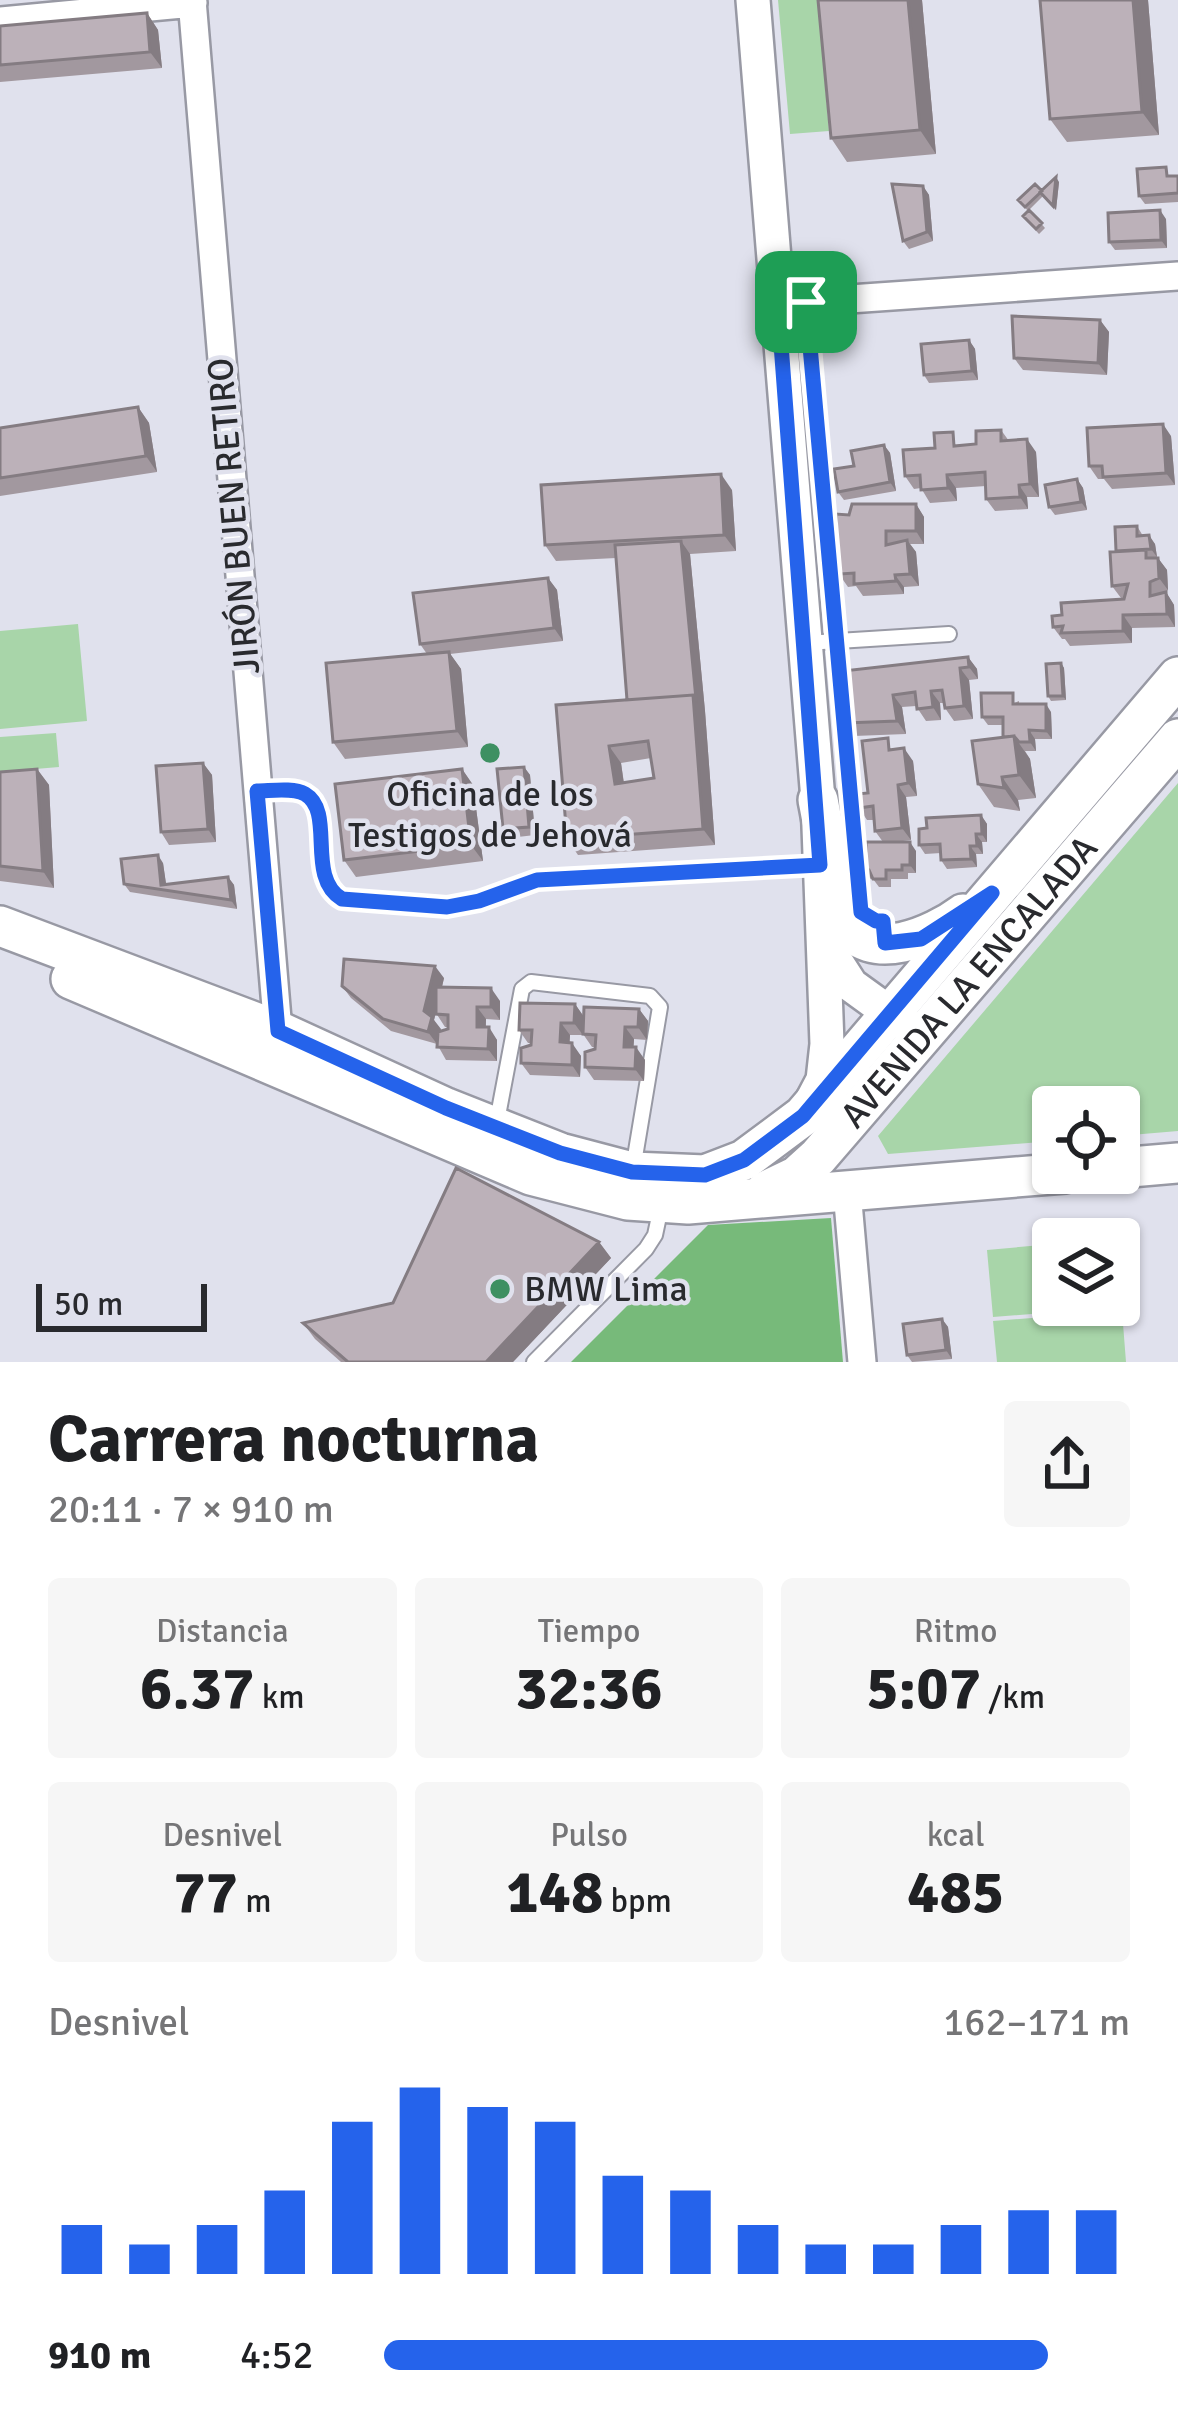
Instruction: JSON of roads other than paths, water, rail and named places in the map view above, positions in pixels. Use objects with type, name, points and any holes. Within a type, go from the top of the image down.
[{"type":"main road","name":"AVENIDA LA ENCALADA","points":[[744,1200],[796,1176],[846,1069],[907,1026],[992,893],[1178,677]]},
{"type":"main road","name":"AVENIDA LA ENCALADA","points":[[816,1131],[907,1026],[1178,739]]},
{"type":"main road","points":[[834,804],[845,921],[859,937],[885,943],[921,939],[992,893]]},
{"type":"main road","points":[[0,926],[278,1031],[446,1108],[560,1153],[632,1172],[705,1175],[816,1131]]},
{"type":"main road","points":[[0,955],[98,989],[418,1130],[532,1174],[628,1200],[662,1204],[744,1200],[1032,1176]]},
{"type":"main road","points":[[1140,1166],[1178,1163]]},
{"type":"street","points":[[753,0],[778,304],[821,642],[834,804],[820,865],[826,1063],[816,1131]]},
{"type":"street","points":[[0,20],[192,1]]},
{"type":"street","name":"JIRÓN BUEN RETIRO","points":[[192,1],[278,1031]]},
{"type":"street","points":[[778,304],[1178,276]]},
{"type":"street","points":[[823,941],[851,986],[907,1026]]},
{"type":"street","points":[[847,1191],[862,1362]]},
{"type":"lane","points":[[821,642],[949,634]]},
{"type":"lane","points":[[257,791],[302,791],[310,798],[317,809],[325,882],[342,899],[447,907],[537,880],[820,865]]},
{"type":"lane","points":[[496,1126],[522,989],[531,982],[650,996],[660,1007],[632,1172]]},
{"type":"lane","points":[[534,1362],[646,1249],[655,1235],[662,1204]]},
{"type":"place","name":"Oficina de los Testigos de Jehová","points":[[490,753]]},
{"type":"place","name":"BMW Lima","points":[[500,1289]]}]
